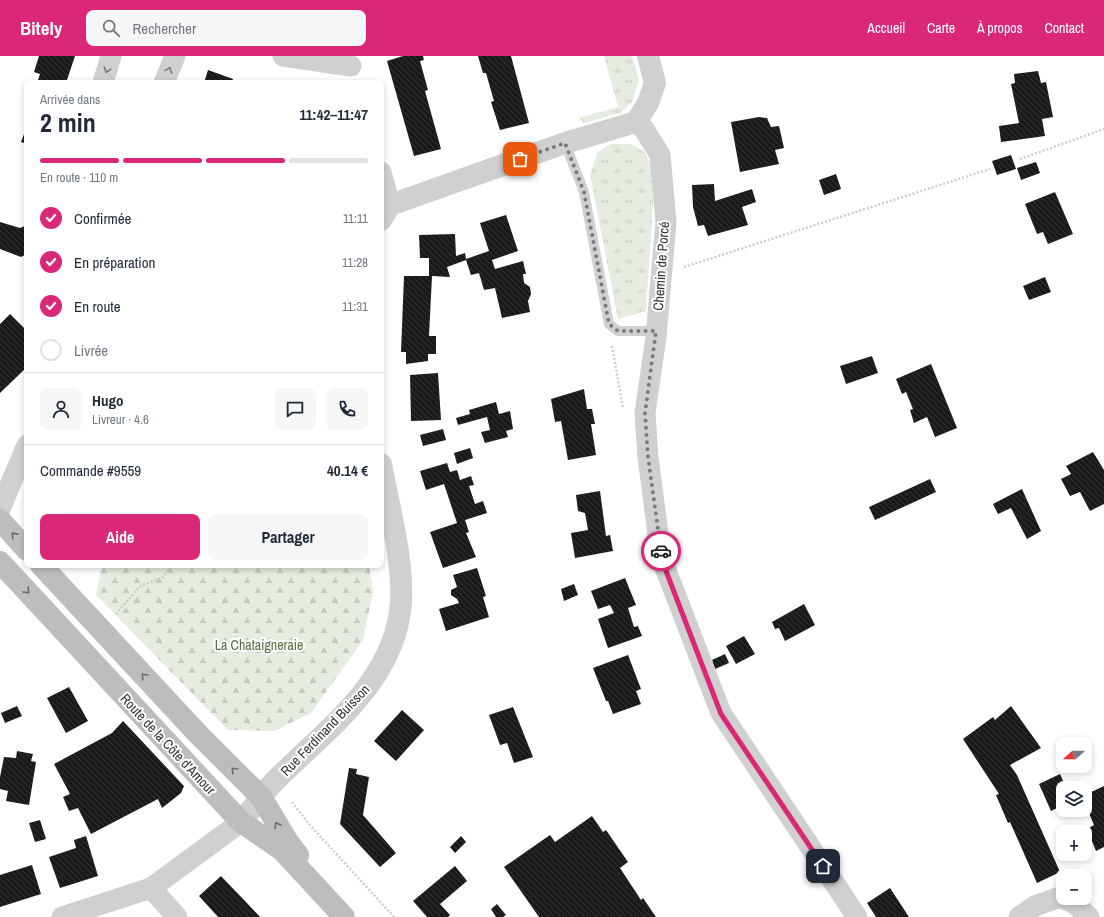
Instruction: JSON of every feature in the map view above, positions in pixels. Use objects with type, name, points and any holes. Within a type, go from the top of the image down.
[{"type":"main road","points":[[0,520],[24,547]]},
{"type":"main road","name":"Route de la Côte d'Amour","points":[[0,562],[241,822],[282,850],[344,917]]},
{"type":"main road","name":"Route de la Côte d'Amour","points":[[44,568],[198,734],[261,798],[296,854],[358,917]]},
{"type":"street","points":[[104,80],[111,56]]},
{"type":"street","points":[[165,80],[175,56]]},
{"type":"street","points":[[283,56],[351,68]]},
{"type":"street","points":[[384,196],[386,212],[565,143],[636,122],[648,103],[654,83],[648,56]]},
{"type":"street","name":"Chemin de Porcé","points":[[636,122],[644,129],[660,155],[666,222],[656,331],[645,413],[648,457],[661,558],[721,714],[857,917]]},
{"type":"street","points":[[0,509],[24,452]]},
{"type":"street","name":"Rue Ferdinand Buisson","points":[[241,822],[276,779],[353,704],[375,678],[392,647],[401,602],[398,556],[384,480]]},
{"type":"street","points":[[62,917],[151,888],[241,822]]},
{"type":"street","points":[[151,888],[177,917]]},
{"type":"street","points":[[1019,917],[1036,906],[1060,897],[1075,904],[1089,917]]},
{"type":"lane","points":[[565,143],[584,192],[609,324],[618,331],[656,331]]},
{"type":"path","points":[[1020,159],[1104,129]]},
{"type":"path","points":[[662,274],[990,169]]},
{"type":"path","points":[[104,632],[113,617],[122,609],[139,587],[163,577],[170,568]]},
{"type":"green space","points":[[604,56],[632,56],[639,80],[632,102],[620,113],[584,123],[579,118],[618,107]]},
{"type":"green space","points":[[611,144],[631,144],[645,152],[655,174],[646,311],[618,319],[590,175],[598,152]]},
{"type":"green space","name":"La Chataigneraie","points":[[101,568],[369,568],[373,591],[363,640],[311,713],[274,731],[228,730],[96,595]]},
{"type":"building","points":[[39,56],[75,56],[67,80],[38,80],[40,74],[34,72]]},
{"type":"building","points":[[403,56],[423,56],[424,60],[420,61],[428,90],[425,91],[441,149],[414,156],[387,61]]},
{"type":"building","points":[[478,56],[511,56],[529,123],[500,130],[491,102],[494,101],[486,73],[483,73]]},
{"type":"building","points":[[208,70],[233,79],[233,80],[205,80]]},
{"type":"building","points":[[1038,71],[1041,83],[1046,82],[1053,117],[1042,119],[1045,136],[1001,142],[999,126],[1019,123],[1011,84],[1015,83],[1014,74]]},
{"type":"building","points":[[759,117],[767,118],[771,127],[779,126],[784,148],[775,150],[779,164],[740,172],[731,122]]},
{"type":"building","points":[[24,134],[24,143],[21,142]]},
{"type":"building","points":[[1011,155],[1016,169],[997,175],[992,161]]},
{"type":"building","points":[[1036,162],[1040,173],[1021,180],[1017,168]]},
{"type":"building","points":[[836,174],[841,189],[824,195],[819,180]]},
{"type":"building","points":[[714,184],[715,201],[752,189],[756,202],[742,207],[748,225],[708,236],[704,225],[698,226],[693,207],[692,185]]},
{"type":"building","points":[[1055,192],[1073,234],[1048,244],[1043,232],[1037,234],[1025,204]]},
{"type":"building","points":[[506,215],[518,251],[492,260],[495,269],[523,261],[526,274],[523,274],[524,283],[530,287],[531,294],[528,301],[530,312],[502,318],[495,288],[484,290],[479,273],[471,275],[466,260],[447,267],[450,277],[432,276],[429,336],[436,336],[436,354],[428,354],[428,361],[406,364],[406,352],[401,352],[404,276],[429,276],[429,258],[420,258],[419,235],[455,234],[456,256],[465,253],[466,259],[489,251],[480,223]]},
{"type":"building","points":[[0,222],[20,228],[24,226],[24,256],[21,257],[0,249]]},
{"type":"building","points":[[1045,277],[1051,292],[1029,300],[1023,286]]},
{"type":"building","points":[[10,314],[24,328],[24,370],[0,393],[0,324]]},
{"type":"building","points":[[872,356],[878,373],[846,384],[840,366]]},
{"type":"building","points":[[931,364],[957,428],[935,437],[927,417],[914,423],[910,410],[913,409],[906,392],[902,394],[896,379]]},
{"type":"building","points":[[438,373],[441,420],[411,421],[410,375]]},
{"type":"building","points":[[584,389],[587,409],[592,409],[595,424],[591,424],[596,455],[568,460],[561,421],[555,422],[551,399]]},
{"type":"building","points":[[496,402],[499,414],[510,411],[513,429],[506,431],[508,437],[485,443],[481,432],[490,430],[487,417],[458,425],[456,418],[470,414],[469,410]]},
{"type":"building","points":[[443,429],[446,440],[423,446],[420,435]]},
{"type":"building","points":[[470,448],[473,458],[457,464],[454,453]]},
{"type":"building","points":[[1093,452],[1104,470],[1104,504],[1090,511],[1080,492],[1070,496],[1061,479],[1071,474],[1066,466]]},
{"type":"building","points":[[447,463],[450,472],[457,470],[460,480],[471,476],[474,485],[469,486],[475,504],[483,501],[487,513],[465,520],[469,532],[466,533],[476,557],[443,568],[430,532],[457,523],[444,484],[426,490],[420,471]]},
{"type":"building","points":[[930,479],[936,492],[875,520],[869,507]]},
{"type":"building","points":[[1022,489],[1041,531],[1027,539],[1011,508],[998,514],[993,504]]},
{"type":"building","points":[[600,491],[606,536],[610,535],[613,551],[575,558],[571,533],[588,530],[585,513],[578,511],[576,495]]},
{"type":"building","points":[[477,568],[486,596],[483,597],[489,617],[446,631],[439,609],[459,603],[457,599],[451,595],[451,590],[457,587],[453,575]]},
{"type":"building","points":[[625,578],[636,605],[628,608],[634,627],[638,626],[642,636],[608,648],[598,619],[614,613],[610,605],[598,609],[591,591]]},
{"type":"building","points":[[574,584],[578,595],[564,601],[561,589]]},
{"type":"building","points":[[804,604],[815,625],[785,641],[779,628],[775,629],[772,622]]},
{"type":"building","points":[[744,636],[755,654],[736,664],[726,646]]},
{"type":"building","points":[[725,654],[729,663],[715,669],[712,660]]},
{"type":"building","points":[[628,655],[641,689],[636,691],[641,704],[613,714],[608,701],[606,701],[593,668]]},
{"type":"building","points":[[69,687],[88,721],[66,733],[47,698]]},
{"type":"building","points":[[17,706],[22,716],[5,723],[1,713]]},
{"type":"building","points":[[1011,706],[1041,748],[1010,765],[1017,775],[1059,869],[1056,869],[1056,874],[1037,883],[1010,822],[1008,823],[996,795],[999,794],[963,739],[993,717],[995,720]]},
{"type":"building","points":[[513,707],[533,757],[514,763],[507,743],[500,745],[489,715]]},
{"type":"building","points":[[402,710],[424,730],[396,761],[374,741]]},
{"type":"building","points":[[123,721],[184,786],[181,793],[162,808],[158,799],[91,834],[78,808],[69,811],[63,797],[70,794],[54,764],[112,733]]},
{"type":"building","points":[[17,751],[33,754],[31,761],[36,762],[29,805],[6,801],[8,791],[0,789],[0,777],[4,757],[16,758]]},
{"type":"building","points":[[349,768],[357,769],[356,774],[369,777],[363,815],[396,853],[380,867],[340,824]]},
{"type":"building","points":[[1060,774],[1063,781],[1056,781],[1056,808],[1051,811],[1039,784]]},
{"type":"building","points":[[1104,786],[1104,847],[1096,851],[1092,841],[1092,826],[1094,825],[1091,817],[1092,817],[1092,792]]},
{"type":"building","points":[[592,816],[603,832],[606,830],[628,862],[620,868],[641,900],[643,898],[656,917],[539,917],[504,867],[550,835],[555,842]]},
{"type":"building","points":[[40,820],[46,839],[35,842],[29,823]]},
{"type":"building","points":[[86,836],[98,876],[60,888],[49,857],[76,848],[74,840]]},
{"type":"building","points":[[461,836],[466,842],[455,853],[450,847]]},
{"type":"building","points":[[32,865],[41,894],[0,907],[0,875]]},
{"type":"building","points":[[455,866],[467,881],[440,904],[450,915],[448,917],[427,917],[413,901]]},
{"type":"building","points":[[221,876],[260,917],[218,917],[199,896]]},
{"type":"building","points":[[890,888],[909,917],[876,917],[867,903]]},
{"type":"building","points":[[497,904],[506,915],[503,917],[496,917],[491,909]]},
{"type":"way so far","points":[[520,159],[565,143],[584,192],[609,324],[618,331],[656,331],[645,413],[648,457],[661,551]]},
{"type":"route","points":[[661,551],[661,558],[721,714],[823,866]]}]
